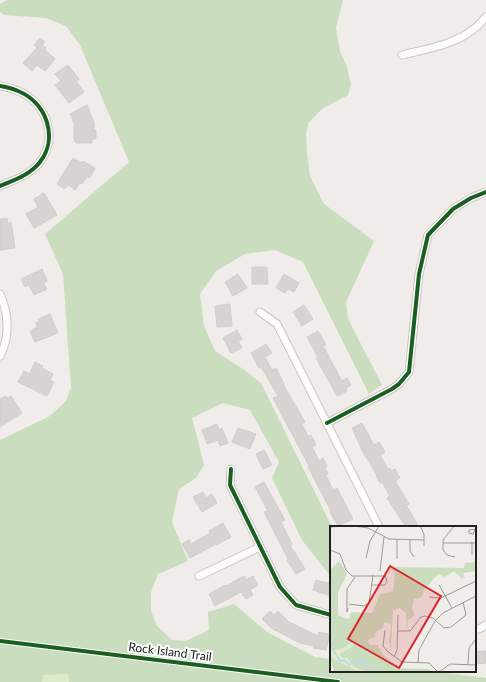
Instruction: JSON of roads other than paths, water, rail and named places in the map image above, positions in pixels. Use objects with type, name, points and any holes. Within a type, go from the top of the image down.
[{"type":"street","points":[[402,55],[434,47],[460,38],[475,28],[486,17]]},
{"type":"street","points":[[0,86],[19,91],[28,96],[39,106],[48,122],[49,139],[44,155],[31,171],[0,186]]},
{"type":"street","points":[[0,92],[9,88]]},
{"type":"street","points":[[327,423],[392,389],[399,384],[409,372],[419,274],[428,235],[453,209],[471,198],[486,192]]},
{"type":"street","points":[[0,294],[6,309],[7,323],[6,341],[1,355]]},
{"type":"street","points":[[260,312],[276,324],[378,526]]},
{"type":"street","points":[[231,469],[230,485],[280,588],[296,605],[330,615]]},
{"type":"street","points":[[200,576],[260,547]]},
{"type":"street","points":[[476,628],[479,629],[486,625]]}]
